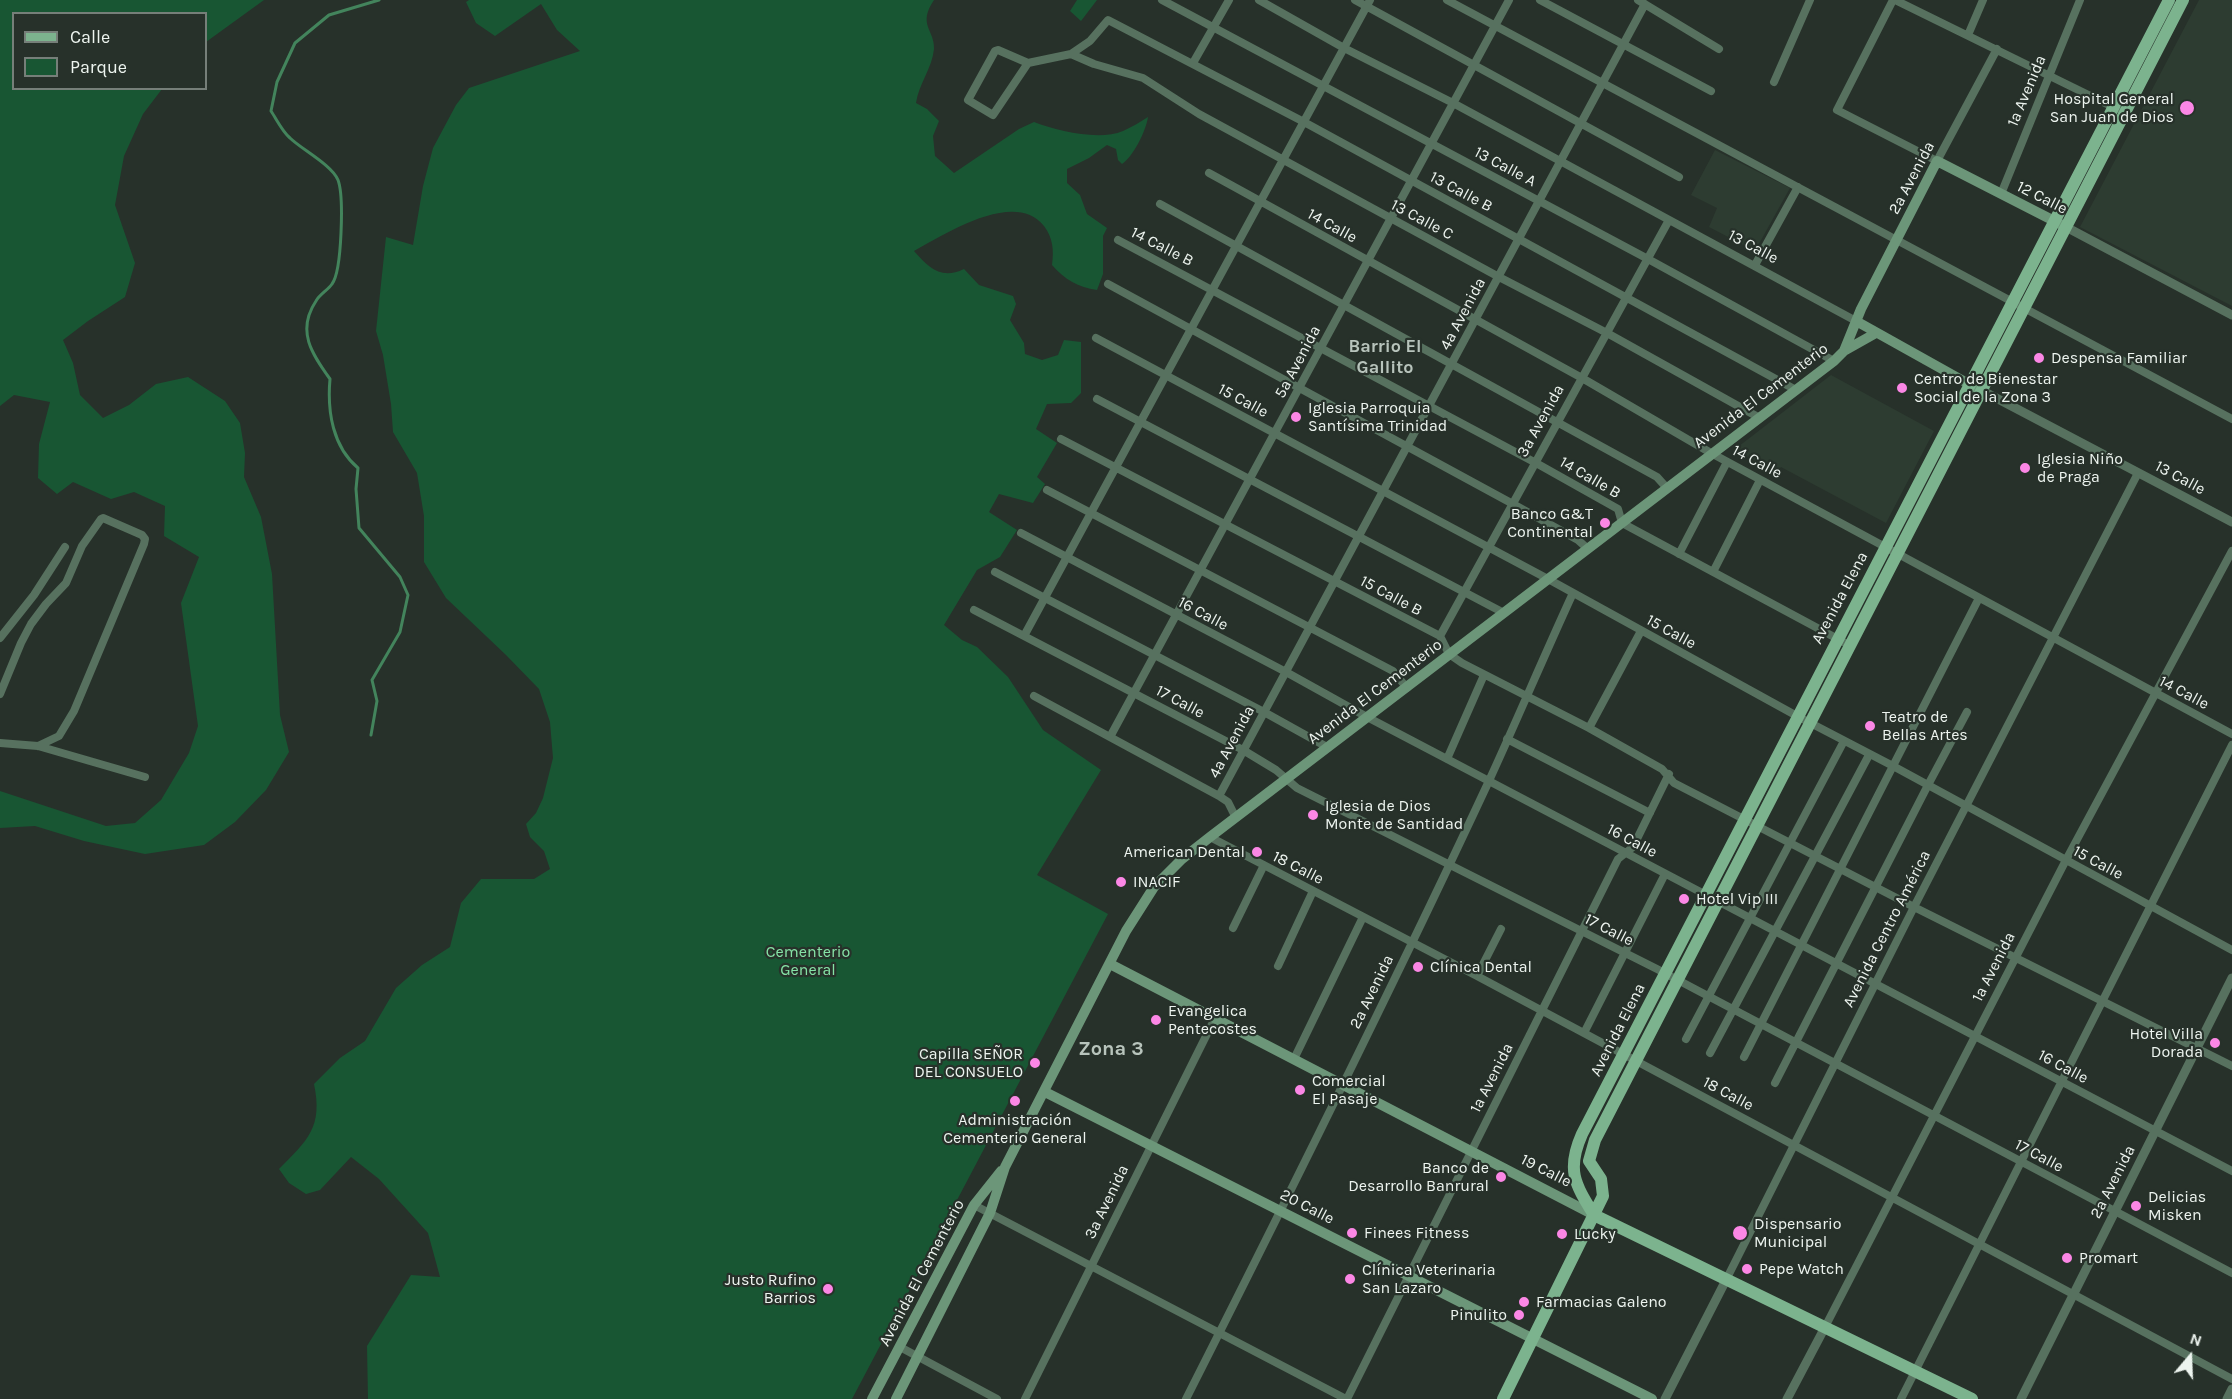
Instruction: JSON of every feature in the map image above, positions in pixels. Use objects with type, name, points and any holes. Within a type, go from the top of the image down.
[{"type":"main road","name":"Avenida Elena","points":[[2119,110],[2169,0]]},
{"type":"main road","name":"Avenida Elena","points":[[1503,1399],[1603,1196],[1600,1179],[1589,1161],[1591,1150],[1630,1057],[1751,823],[1810,723],[1898,554],[2013,301],[2060,224],[2119,110],[2182,0]]},
{"type":"main road","name":"12 Calle","points":[[1937,161],[2060,224]]},
{"type":"main road","name":"2a Avenida","points":[[1856,321],[1937,161]]},
{"type":"main road","name":"Avenida Elena","points":[[1751,823],[1797,716],[1885,548],[1975,387],[2024,308],[2060,224]]},
{"type":"main road","name":"13 Calle","points":[[1856,321],[1975,387]]},
{"type":"main road","name":"Avenida El Cementerio","points":[[896,1399],[990,1214],[1005,1167],[1126,931],[1154,887],[1210,837],[1834,361],[1844,351],[1856,321]]},
{"type":"main road","points":[[1844,351],[1876,333]]},
{"type":"main road","name":"19 Calle","points":[[1110,964],[1594,1215],[1824,1329],[1972,1399]]},
{"type":"main road","name":"Avenida Elena","points":[[1594,1215],[1579,1193],[1576,1184],[1575,1155],[1582,1134],[1630,1057]]},
{"type":"main road","name":"20 Calle","points":[[1045,1092],[1652,1399]]},
{"type":"main road","name":"Avenida El Cementerio","points":[[872,1399],[974,1205],[1005,1167]]},
{"type":"street","name":"13 Calle A","points":[[1162,0],[1648,259],[1834,361]]},
{"type":"street","points":[[1193,63],[1229,0]]},
{"type":"street","name":"13 Calle","points":[[1259,0],[1344,48],[1453,103],[1856,321]]},
{"type":"street","points":[[1355,0],[1368,3],[1474,65],[1679,177]]},
{"type":"street","points":[[1447,0],[2232,419]]},
{"type":"street","name":"5a Avenida","points":[[1110,737],[1509,0]]},
{"type":"street","points":[[1540,0],[1711,91]]},
{"type":"street","points":[[1774,82],[1810,0]]},
{"type":"street","points":[[1894,0],[2119,110]]},
{"type":"street","name":"12 Calle","points":[[1894,0],[1837,110],[1937,161]]},
{"type":"street","points":[[1968,35],[1983,0]]},
{"type":"street","name":"1a Avenida","points":[[2001,194],[2080,0]]},
{"type":"street","points":[[1641,2],[1719,49]]},
{"type":"street","name":"4a Avenida","points":[[1219,796],[1624,44],[1641,2]]},
{"type":"street","points":[[1024,636],[1368,3]]},
{"type":"street","name":"13 Calle B","points":[[1071,54],[1090,41],[1106,21],[1110,21],[1304,122],[1796,390]]},
{"type":"street","name":"2a Avenida","points":[[1937,161],[1996,49]]},
{"type":"street","points":[[1028,63],[994,114],[991,115],[968,98],[995,51],[998,50],[1028,63],[1071,54]]},
{"type":"street","name":"13 Calle C","points":[[1071,54],[1094,64],[1143,78],[1199,114],[1607,333],[1758,417]]},
{"type":"street","name":"14 Calle","points":[[1209,173],[1582,378],[1727,462],[2232,734]]},
{"type":"street","points":[[1755,265],[1798,187]]},
{"type":"street","points":[[1160,204],[1657,477],[1666,487]]},
{"type":"street","name":"3a Avenida","points":[[1440,636],[1669,220]]},
{"type":"street","name":"12 Calle","points":[[2060,224],[2232,315]]},
{"type":"street","name":"14 Calle B","points":[[1118,240],[1536,463],[1618,509],[1622,523],[1849,645]]},
{"type":"street","points":[[1108,284],[1513,504],[1578,540],[1587,549]]},
{"type":"street","name":"15 Calle","points":[[1096,338],[1573,592],[1797,716],[1928,784],[2232,950]]},
{"type":"street","name":"13 Calle","points":[[1975,387],[2232,522]]},
{"type":"street","points":[[1097,399],[1504,613]]},
{"type":"street","name":"15 Calle B","points":[[1060,439],[1440,636]]},
{"type":"street","points":[[1679,554],[1727,462]]},
{"type":"street","name":"Avenida Centro América","points":[[1665,1399],[1914,907],[2138,473]]},
{"type":"street","points":[[1713,572],[1760,480]]},
{"type":"street","points":[[1047,490],[1393,671],[1407,688]]},
{"type":"street","points":[[0,694],[31,624],[45,604],[66,583],[82,546],[104,518],[142,535],[145,539],[74,711],[59,736],[39,746]]},
{"type":"street","name":"16 Calle","points":[[1021,533],[2232,1171]]},
{"type":"street","points":[[0,638],[34,595],[65,547]]},
{"type":"street","name":"1a Avenida","points":[[1787,1399],[2066,860],[2232,551]]},
{"type":"street","points":[[995,572],[1327,747]]},
{"type":"street","name":"2a Avenida","points":[[1186,1399],[1344,1085],[1489,781],[1573,592]]},
{"type":"street","points":[[1744,1057],[1979,598]]},
{"type":"street","name":"17 Calle","points":[[975,610],[1243,750],[1276,770],[1297,788],[1708,996],[2232,1273]]},
{"type":"street","points":[[1589,728],[1641,631]]},
{"type":"street","points":[[1440,636],[1449,654],[1484,675],[1589,728],[1662,769],[1674,783],[1876,888],[2232,1066]]},
{"type":"street","points":[[1447,759],[1484,675]]},
{"type":"street","points":[[1034,696],[1219,796],[1228,802],[1236,818]]},
{"type":"street","points":[[1775,1083],[1967,712]]},
{"type":"street","points":[[1507,739],[1650,813]]},
{"type":"street","points":[[1686,1039],[1844,741]]},
{"type":"street","points":[[0,743],[39,746],[145,777]]},
{"type":"street","points":[[1901,1399],[2232,745]]},
{"type":"street","points":[[1710,1053],[1813,855],[1869,755]]},
{"type":"street","name":"1a Avenida","points":[[1346,1399],[1618,859],[1633,848],[1668,774]]},
{"type":"street","name":"18 Calle","points":[[1210,837],[1630,1057],[2232,1379]]},
{"type":"street","points":[[1233,928],[1264,865]]},
{"type":"street","points":[[1584,1033],[1665,874]]},
{"type":"street","points":[[1278,966],[1312,891]]},
{"type":"street","points":[[1294,1059],[1363,917]]},
{"type":"street","points":[[1477,976],[1501,928]]},
{"type":"street","name":"2a Avenida","points":[[2021,1399],[2232,978]]},
{"type":"street","name":"3a Avenida","points":[[1025,1399],[1215,1018]]},
{"type":"street","points":[[974,1205],[1346,1399]]},
{"type":"street","points":[[900,1347],[997,1399]]},
{"type":"street","points":[[2227,1399],[2232,1389]]},
{"type":"shaded area","name":"Hospital General San Juan de Dios","points":[[2199,0],[2232,0],[2232,306],[2080,227]]},
{"type":"shaded area","points":[[1715,150],[1790,188],[1755,251],[1709,227],[1717,208],[1691,195]]},
{"type":"shaded area","points":[[1831,375],[1934,431],[1886,523],[1781,467],[1775,472],[1734,450]]},
{"type":"green space","points":[[0,0],[264,0],[207,41],[207,12],[12,12],[12,90],[161,90],[143,114],[124,156],[115,205],[135,263],[125,297],[63,340],[73,363],[80,395],[103,418],[129,405],[156,384],[188,377],[225,401],[240,423],[245,453],[244,477],[261,517],[272,574],[280,715],[289,752],[266,790],[235,822],[204,845],[145,854],[84,841],[35,826],[0,828],[0,791],[106,826],[135,823],[161,800],[189,753],[198,726],[181,603],[199,557],[164,536],[165,506],[134,492],[111,499],[73,482],[57,494],[38,478],[39,444],[50,402],[14,395],[0,406]]},
{"type":"green space","name":"Cementerio General","points":[[469,0],[934,0],[927,16],[928,27],[934,42],[933,56],[916,103],[927,109],[939,121],[933,136],[935,156],[954,173],[1019,129],[1034,122],[1055,129],[1102,135],[1123,131],[1148,117],[1138,143],[1122,164],[1118,160],[1116,149],[1107,145],[1089,158],[1067,169],[1067,183],[1080,195],[1087,214],[1107,228],[1103,236],[1103,274],[1097,290],[1072,282],[1057,270],[1052,265],[1052,244],[1044,226],[1031,216],[1016,212],[998,213],[980,218],[914,251],[930,267],[942,273],[964,269],[979,285],[1013,296],[1016,304],[1010,320],[1024,343],[1025,354],[1042,360],[1058,355],[1064,340],[1081,342],[1081,393],[1071,403],[1047,404],[1036,429],[1057,443],[1037,477],[1045,484],[1033,503],[999,494],[989,512],[1017,530],[1000,557],[977,570],[944,625],[962,640],[977,647],[1008,677],[1043,730],[1101,770],[1037,875],[1108,914],[852,1399],[368,1399],[367,1346],[411,1275],[440,1277],[428,1233],[379,1179],[351,1157],[320,1190],[306,1194],[289,1183],[279,1169],[298,1150],[311,1132],[316,1111],[314,1084],[340,1058],[365,1041],[396,988],[422,965],[450,947],[461,903],[481,879],[534,879],[550,869],[544,851],[530,837],[526,824],[536,813],[543,798],[553,758],[550,722],[539,689],[446,598],[424,562],[424,516],[417,473],[393,432],[383,355],[376,331],[386,237],[413,245],[423,186],[433,148],[456,105],[469,88],[580,51],[557,30],[541,4],[495,36],[476,23],[466,2]]},
{"type":"green space","points":[[1077,0],[1097,0],[1081,21],[1070,11]]},
{"type":"waterway","points":[[371,735],[377,701],[372,680],[400,632],[408,595],[400,577],[359,528],[356,489],[358,468],[349,460],[337,439],[331,416],[330,379],[312,351],[307,332],[310,312],[332,284],[338,265],[341,217],[338,180],[330,169],[287,135],[271,111],[277,82],[295,43],[329,15],[379,0]]},
{"type":"place","name":"Hospital General San Juan de Dios","points":[[2187,108]]},
{"type":"place","name":"Despensa Familiar","points":[[2039,358]]},
{"type":"place","name":"Centro de Bienestar Social de la Zona 3","points":[[1902,388]]},
{"type":"place","name":"Iglesia Parroquia Santísima Trinidad","points":[[1296,417]]},
{"type":"place","name":"Iglesia Niño de Praga","points":[[2025,468]]},
{"type":"place","name":"Banco G&T Continental","points":[[1605,523]]},
{"type":"place","name":"Teatro de Bellas Artes","points":[[1870,726]]},
{"type":"place","name":"Iglesia de Dios Monte de Santidad","points":[[1313,815]]},
{"type":"place","name":"American Dental","points":[[1257,852]]},
{"type":"place","name":"INACIF","points":[[1121,882]]},
{"type":"place","name":"Hotel Vip III","points":[[1684,899]]},
{"type":"place","name":"Clínica Dental","points":[[1418,967]]},
{"type":"place","name":"Evangelica Pentecostes","points":[[1156,1020]]},
{"type":"place","name":"Hotel Villa Dorada","points":[[2215,1043]]},
{"type":"place","name":"Capilla SEÑOR DEL CONSUELO","points":[[1035,1063]]},
{"type":"place","name":"Comercial El Pasaje","points":[[1300,1090]]},
{"type":"place","name":"Administración Cementerio General","points":[[1015,1101]]},
{"type":"place","name":"Banco de Desarrollo Banrural","points":[[1501,1177]]},
{"type":"place","name":"Delicias Misken","points":[[2136,1206]]},
{"type":"place","name":"Finees Fitness","points":[[1352,1233]]},
{"type":"place","name":"Dispensario Municipal","points":[[1740,1233]]},
{"type":"place","name":"Lucky","points":[[1562,1234]]},
{"type":"place","name":"Promart","points":[[2067,1258]]},
{"type":"place","name":"Pepe Watch","points":[[1747,1269]]},
{"type":"place","name":"Clínica Veterinaria San Lazaro","points":[[1350,1279]]},
{"type":"place","name":"Justo Rufino Barrios","points":[[828,1289]]},
{"type":"place","name":"Farmacias Galeno","points":[[1524,1302]]},
{"type":"place","name":"Pinulito","points":[[1519,1315]]},
{"type":"district","name":"Barrio El Gallito","points":[[1385,357]]},
{"type":"district","name":"Zona 3","points":[[1111,1049]]}]
